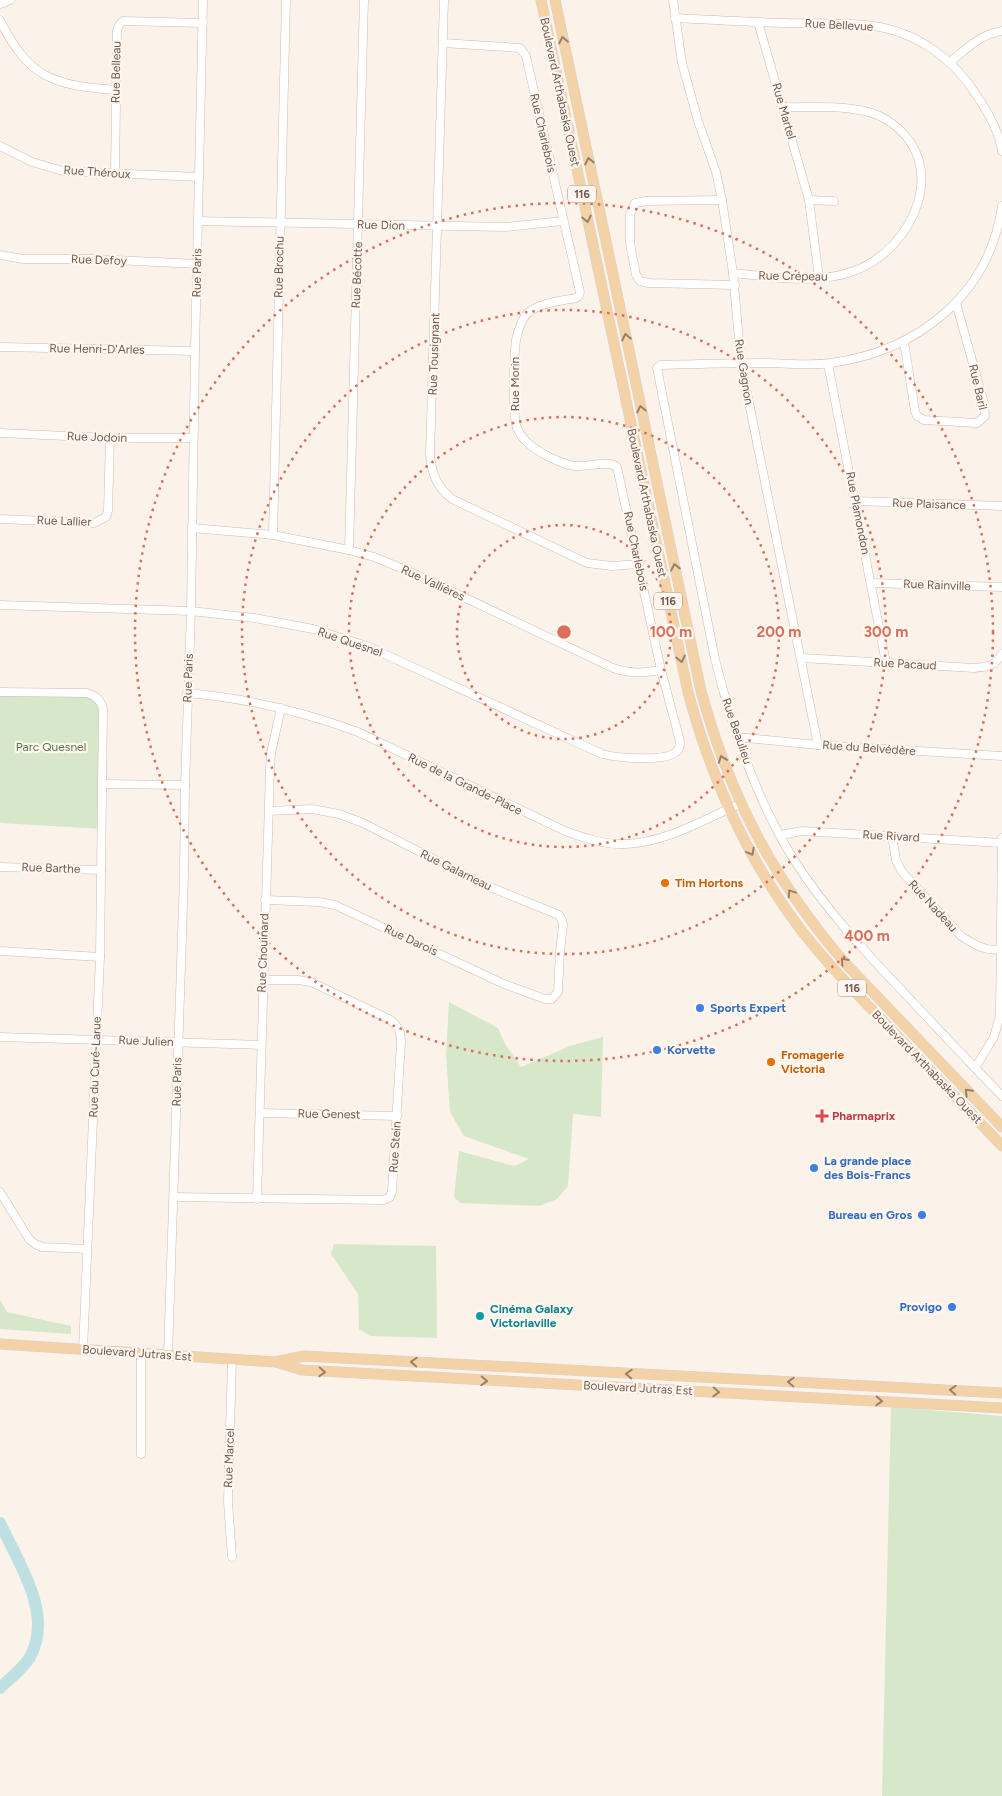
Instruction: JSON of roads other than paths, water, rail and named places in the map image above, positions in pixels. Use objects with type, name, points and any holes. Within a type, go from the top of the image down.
[{"type":"main road","name":"Boulevard Arthabaska Ouest","points":[[541,0],[688,692],[716,781],[756,862],[801,930],[840,976],[1002,1146]]},
{"type":"main road","name":"Boulevard Arthabaska Ouest","points":[[555,0],[701,690],[721,756],[740,804],[779,874],[824,939],[1002,1127]]},
{"type":"main road","name":"Boulevard Jutras Est","points":[[0,1344],[275,1362],[302,1370],[1002,1408]]},
{"type":"main road","name":"Boulevard Jutras Est","points":[[275,1362],[304,1356],[1002,1393]]},
{"type":"street","points":[[0,4],[10,0]]},
{"type":"street","name":"Rue Paris","points":[[168,1355],[191,612],[203,0]]},
{"type":"street","name":"Rue Brochu","points":[[273,535],[286,0]]},
{"type":"street","name":"Rue Bécotte","points":[[349,550],[364,0]]},
{"type":"street","name":"Rue Tousignant","points":[[444,0],[430,455],[436,482],[443,491],[463,505],[587,563],[612,566],[639,564]]},
{"type":"street","name":"Rue Gagnon","points":[[674,0],[682,63],[698,121],[716,172],[722,200],[735,285],[741,363],[802,658],[818,745]]},
{"type":"street","name":"Rue Bellevue","points":[[675,18],[873,26],[906,35],[924,43],[950,62],[974,91],[985,108],[994,126],[1002,151]]},
{"type":"street","points":[[0,20],[23,57],[47,77],[71,86],[116,90]]},
{"type":"street","name":"Rue Belleau","points":[[115,174],[117,30],[119,24],[124,21],[203,23]]},
{"type":"street","name":"Rue Martel","points":[[758,22],[809,200],[819,278]]},
{"type":"street","points":[[950,62],[984,36],[1002,31]]},
{"type":"street","name":"Rue Charlebois","points":[[443,43],[516,47],[524,52],[580,292],[579,296]]},
{"type":"street","name":"Rue Crépeau","points":[[733,273],[784,278],[819,278],[833,277],[852,272],[872,263],[889,250],[904,234],[916,211],[922,179],[920,164],[909,140],[887,119],[853,109],[783,107]]},
{"type":"street","name":"Rue Théroux","points":[[0,146],[48,168],[63,171],[199,177]]},
{"type":"street","points":[[722,200],[646,201],[635,203],[630,215],[630,243],[636,275],[640,281],[648,283],[735,285]]},
{"type":"street","points":[[809,200],[834,201]]},
{"type":"street","points":[[741,363],[828,364],[866,356],[904,342],[928,327],[956,303],[982,266],[999,236],[1002,206]]},
{"type":"street","name":"Rue Dion","points":[[198,221],[438,227],[505,227],[563,221]]},
{"type":"street","name":"Rue Defoy","points":[[0,255],[23,259],[93,259],[198,264]]},
{"type":"street","name":"Rue Morin","points":[[579,296],[534,309],[522,321],[516,342],[516,422],[518,429],[527,442],[535,449],[560,462],[577,466],[614,464],[617,467]]},
{"type":"street","name":"Rue Baril","points":[[904,342],[917,416],[924,420],[978,423],[982,420],[985,416],[984,403],[956,303]]},
{"type":"street","name":"Rue Henri-D'Arles","points":[[0,347],[195,351]]},
{"type":"street","name":"Rue Beaulieu","points":[[741,363],[661,365],[657,368],[715,659],[737,737],[780,835],[798,866],[831,911],[877,965],[1002,1096]]},
{"type":"street","name":"Rue Plamondon","points":[[828,364],[886,663]]},
{"type":"street","name":"Rue Jodoin","points":[[0,433],[110,438],[193,438]]},
{"type":"street","name":"Rue Lallier","points":[[0,519],[94,523],[106,517],[108,511],[110,438]]},
{"type":"street","name":"Rue Charlebois","points":[[617,467],[660,670],[680,741],[680,747],[677,752]]},
{"type":"street","name":"Rue Plaisance","points":[[855,501],[1002,506]]},
{"type":"street","name":"Rue Vallières","points":[[192,528],[273,535],[349,550],[374,557],[413,573],[613,668],[627,673],[645,673],[660,670]]},
{"type":"street","name":"Rue Rainville","points":[[871,583],[1002,587]]},
{"type":"street","name":"Rue Quesnel","points":[[0,605],[191,612],[288,623],[336,635],[367,646],[602,754],[615,758],[630,758],[663,756],[677,752]]},
{"type":"street","name":"Rue Pacaud","points":[[802,658],[974,668],[988,667],[995,664],[1002,654]]},
{"type":"street","name":"Rue du Curé-Larue","points":[[0,692],[87,694],[94,696],[102,703],[104,710],[100,957],[82,1350]]},
{"type":"street","name":"Rue de la Grande-Place","points":[[187,693],[281,708],[307,714],[358,732],[547,824],[565,832],[592,840],[624,844],[644,841],[673,833],[740,804]]},
{"type":"street","name":"Rue Chouinard","points":[[257,1199],[262,980],[271,753],[281,708]]},
{"type":"street","name":"Rue du Belvédère","points":[[737,737],[818,745],[1002,756]]},
{"type":"street","points":[[102,784],[185,785]]},
{"type":"street","name":"Rue Galarneau","points":[[269,811],[312,809],[339,814],[363,823],[485,885],[559,915],[564,925],[560,951],[558,992],[552,998]]},
{"type":"street","name":"Rue Rivard","points":[[780,835],[802,831],[1002,843]]},
{"type":"street","name":"Rue Nadeau","points":[[892,836],[896,860],[902,872],[961,936],[972,944],[985,948],[1000,949]]},
{"type":"street","points":[[975,1068],[989,1047],[998,1026],[1000,1015],[1002,838]]},
{"type":"street","name":"Rue Barthe","points":[[0,867],[101,870]]},
{"type":"street","name":"Rue Darois","points":[[265,900],[319,902],[335,905],[504,984],[545,999],[552,998]]},
{"type":"street","points":[[0,951],[100,957]]},
{"type":"street","name":"Rue Stein","points":[[174,1197],[384,1200],[390,1197],[392,1191],[401,1042],[401,1033],[397,1026],[389,1019],[311,982],[262,980]]},
{"type":"street","name":"Rue Julien","points":[[0,1037],[261,1045]]},
{"type":"street","name":"Rue Genest","points":[[260,1113],[397,1116]]},
{"type":"street","points":[[0,1192],[29,1239],[35,1244],[42,1247],[87,1250]]},
{"type":"street","points":[[141,1353],[141,1454]]},
{"type":"street","name":"Rue Marcel","points":[[232,1359],[228,1502],[232,1557]]},
{"type":"waterway","points":[[0,1523],[31,1588],[38,1623],[36,1640],[30,1657],[20,1670],[0,1688]]},
{"type":"place","name":"Tim Hortons","points":[[665,883]]},
{"type":"place","name":"Sports Expert","points":[[700,1008]]},
{"type":"place","name":"Korvette","points":[[657,1050]]},
{"type":"place","name":"Fromagerie Victoria","points":[[771,1062]]},
{"type":"place","name":"Pharmaprix","points":[[822,1116]]},
{"type":"place","name":"La grande place des Bois-Francs","points":[[814,1168]]},
{"type":"place","name":"Bureau en Gros","points":[[922,1215]]},
{"type":"place","name":"Provigo","points":[[952,1307]]},
{"type":"place","name":"Cinéma Galaxy Victoriaville","points":[[480,1316]]},
{"type":"park label","name":"Parc Quesnel","points":[[51,747]]}]
